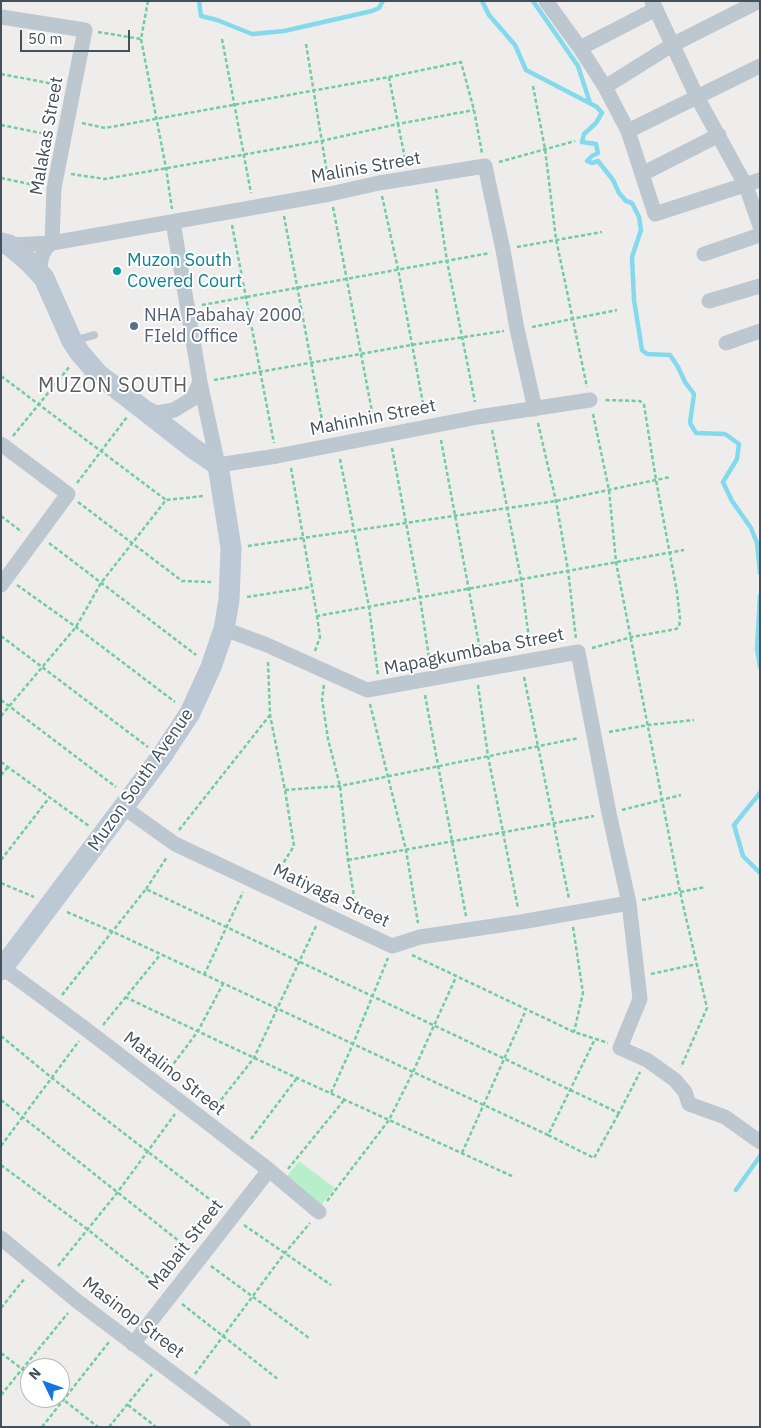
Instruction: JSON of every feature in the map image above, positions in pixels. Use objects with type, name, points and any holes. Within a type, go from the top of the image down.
[{"type":"street","points":[[605,88],[672,45],[759,1]]},
{"type":"street","points":[[552,3],[605,88],[628,131],[656,214],[753,183]]},
{"type":"street","points":[[580,48],[654,5],[697,97],[719,135],[753,183],[760,226]]},
{"type":"street","points":[[1,17],[85,30]]},
{"type":"street","name":"Malakas Street","points":[[52,243],[54,188],[85,30]]},
{"type":"street","points":[[628,131],[760,66]]},
{"type":"street","points":[[642,174],[719,135]]},
{"type":"street","points":[[485,166],[503,250],[517,330],[536,409]]},
{"type":"street","name":"Malinis Street","points":[[5,244],[52,243],[330,194],[379,182],[485,166]]},
{"type":"street","points":[[173,222],[186,307],[218,465]]},
{"type":"street","points":[[704,254],[760,235]]},
{"type":"street","points":[[52,243],[46,248],[40,265],[43,277],[76,347],[98,374],[194,449],[218,465]]},
{"type":"street","points":[[5,244],[29,262],[43,277]]},
{"type":"street","points":[[709,301],[760,286]]},
{"type":"street","points":[[726,343],[760,331]]},
{"type":"street","points":[[137,404],[158,413],[174,410],[192,400],[200,382]]},
{"type":"street","name":"Mahinhin Street","points":[[218,465],[283,455],[483,416],[590,400]]},
{"type":"street","points":[[2,584],[68,494],[3,445]]},
{"type":"street","name":"Muzon South Avenue","points":[[2,968],[161,757],[190,713],[211,667],[224,629],[229,592],[231,548],[218,465]]},
{"type":"street","name":"Mapagkumbaba Street","points":[[224,629],[373,689],[578,652],[628,902],[638,977],[640,1000],[620,1048]]},
{"type":"street","name":"Matiyaga Street","points":[[127,803],[172,843],[392,946],[420,937],[520,922],[628,902]]},
{"type":"street","name":"Matalino Street","points":[[2,968],[91,1033],[319,1212]]},
{"type":"street","points":[[620,1048],[647,1060],[675,1080],[685,1092],[688,1102],[725,1118],[760,1142]]},
{"type":"street","name":"Mabait Street","points":[[133,1344],[232,1216],[274,1175]]},
{"type":"street","name":"Masinop Street","points":[[1,1238],[77,1301],[244,1427]]},
{"type":"lane","points":[[76,347],[94,336]]},
{"type":"path","points":[[148,1],[141,39],[166,168],[173,222]]},
{"type":"path","points":[[85,30],[141,39]]},
{"type":"path","points":[[222,39],[254,207]]},
{"type":"path","points":[[306,44],[312,91],[330,194],[361,354],[406,523],[420,598],[427,680],[438,766],[468,930]]},
{"type":"path","points":[[68,119],[105,128],[389,77],[461,62],[474,110],[485,166],[575,141]]},
{"type":"path","points":[[1,74],[74,88]]},
{"type":"path","points":[[389,77],[409,178]]},
{"type":"path","points":[[533,86],[545,149],[556,239],[609,490],[616,562],[680,892],[707,1008],[675,1080]]},
{"type":"path","points":[[57,171],[95,179],[105,179],[321,141],[474,110]]},
{"type":"path","points":[[1,125],[64,137]]},
{"type":"path","points":[[434,175],[461,338],[507,508],[520,579],[526,661],[538,746],[571,913],[583,993],[574,1032]]},
{"type":"path","points":[[1,178],[54,188]]},
{"type":"path","points":[[379,182],[398,269],[411,345],[455,516],[469,589],[480,670],[488,756],[520,922]]},
{"type":"path","points":[[282,202],[311,362],[354,531],[369,607],[373,689],[388,776],[406,850],[420,937]]},
{"type":"path","points":[[229,211],[259,371],[283,455],[303,538],[312,587],[320,638],[309,663]]},
{"type":"path","points":[[186,307],[602,232]]},
{"type":"path","points":[[200,382],[411,345],[517,330],[617,310]]},
{"type":"path","points":[[3,445],[40,404],[76,347]]},
{"type":"path","points":[[1,376],[166,500],[224,495]]},
{"type":"path","points":[[536,409],[556,501],[568,570],[578,652],[632,638],[669,632],[678,628],[679,610],[643,403],[590,400]]},
{"type":"path","points":[[137,404],[68,494],[182,581],[229,592],[312,587]]},
{"type":"path","points":[[231,548],[556,501],[670,477]]},
{"type":"path","points":[[1,716],[76,626],[102,583],[166,500]]},
{"type":"path","points":[[1,516],[102,583],[211,667]]},
{"type":"path","points":[[317,616],[684,550]]},
{"type":"path","points":[[2,584],[9,579],[76,626],[190,713]]},
{"type":"path","points":[[1,636],[161,757]]},
{"type":"path","points":[[267,645],[270,715],[294,846],[267,887]]},
{"type":"path","points":[[328,672],[322,692],[322,699],[328,739],[340,786],[348,860],[358,919],[353,928]]},
{"type":"path","points":[[1,700],[127,803]]},
{"type":"path","points":[[54,1006],[111,931],[146,889],[172,843],[270,715]]},
{"type":"path","points":[[285,790],[340,786],[648,724],[694,720]]},
{"type":"path","points":[[1,762],[102,836]]},
{"type":"path","points":[[1,775],[8,767]]},
{"type":"path","points":[[348,860],[609,813],[681,795]]},
{"type":"path","points":[[1,860],[50,798]]},
{"type":"path","points":[[204,975],[248,879]]},
{"type":"path","points":[[1,882],[111,931],[483,1104],[594,1158],[647,1060]]},
{"type":"path","points":[[628,902],[705,887]]},
{"type":"path","points":[[146,889],[619,1113]]},
{"type":"path","points":[[204,1121],[254,1058],[322,913]]},
{"type":"path","points":[[331,1093],[373,996],[392,946],[574,1032],[620,1048]]},
{"type":"path","points":[[1,1146],[52,1078],[91,1033],[126,997],[160,955]]},
{"type":"path","points":[[638,977],[697,964]]},
{"type":"path","points":[[188,1383],[284,1254],[319,1212],[389,1120],[456,977]]},
{"type":"path","points":[[158,1086],[198,1031],[224,984]]},
{"type":"path","points":[[126,997],[297,1078],[514,1177]]},
{"type":"path","points":[[462,1153],[526,1010]]},
{"type":"path","points":[[1,1036],[147,1152],[284,1254],[331,1285]]},
{"type":"path","points":[[548,1135],[595,1039]]},
{"type":"path","points":[[242,1151],[297,1078]]},
{"type":"path","points":[[274,1175],[345,1099]]},
{"type":"path","points":[[1,1100],[200,1258],[309,1338]]},
{"type":"path","points":[[49,1277],[117,1193],[182,1104]]},
{"type":"path","points":[[1,1165],[87,1229],[279,1380]]},
{"type":"path","points":[[1,1308],[35,1266]]},
{"type":"path","points":[[31,1358],[77,1301]]},
{"type":"path","points":[[70,1389],[118,1332]]},
{"type":"path","points":[[1,1354],[20,1368]]},
{"type":"path","points":[[110,1427],[161,1363]]},
{"type":"path","points":[[1,1396],[20,1372]]},
{"type":"path","points":[[70,1404],[98,1427]]},
{"type":"path","points":[[127,1404],[156,1427]]},
{"type":"path","points":[[42,1427],[55,1408]]},
{"type":"green space","points":[[299,1161],[335,1188],[314,1214],[280,1185]]},
{"type":"waterway","points":[[199,1],[201,16],[217,20],[252,34],[284,31],[372,11],[379,8],[383,1]]},
{"type":"waterway","points":[[482,1],[489,15],[515,45],[526,70],[597,107],[602,113],[596,123],[584,134],[582,142],[596,144],[598,153],[587,161],[592,163],[598,161],[613,180],[619,193],[626,201],[632,203],[639,217],[641,230],[632,257],[634,300],[642,350],[647,354],[670,355],[678,367],[685,382],[694,394],[690,423],[696,433],[725,434],[739,444],[737,459],[723,482],[732,501],[751,528],[757,543],[760,573]]},
{"type":"waterway","points":[[533,1],[578,66],[590,103]]},
{"type":"waterway","points":[[760,596],[757,649],[760,667]]},
{"type":"waterway","points":[[760,793],[734,825],[743,856],[760,873]]},
{"type":"waterway","points":[[736,1190],[760,1156]]},
{"type":"place","name":"Muzon South Covered Court","points":[[117,271]]},
{"type":"place","name":"NHA Pabahay 2000 FIeld Office","points":[[134,326]]},
{"type":"district","name":"MUZON SOUTH","points":[[113,386]]}]
